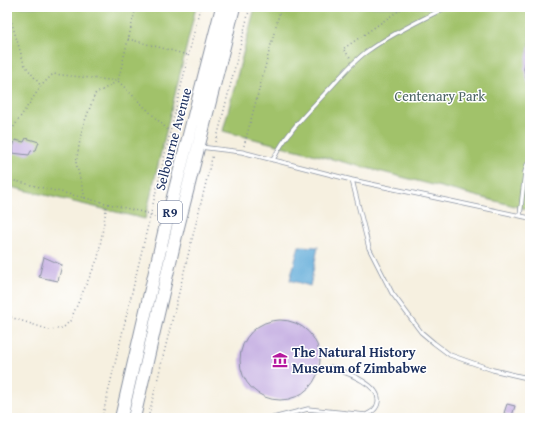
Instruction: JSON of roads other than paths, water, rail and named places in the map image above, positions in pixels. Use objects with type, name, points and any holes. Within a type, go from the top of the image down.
[{"type":"highway","name":"Selbourne Avenue","points":[[121,418],[166,224],[222,7]]},
{"type":"highway","name":"Selbourne Avenue","points":[[134,418],[178,227],[234,7]]},
{"type":"lane","points":[[273,160],[279,147],[299,122],[354,62],[369,50],[447,7]]},
{"type":"lane","points":[[199,147],[242,152],[352,180],[530,218]]},
{"type":"lane","points":[[520,216],[525,172],[530,160]]},
{"type":"lane","points":[[352,180],[369,248],[392,293],[421,332],[450,355],[493,370],[523,377],[530,376]]},
{"type":"lane","points":[[273,418],[308,409],[366,415],[373,412],[378,404],[379,396],[375,390],[358,378],[331,367]]},
{"type":"lane","points":[[330,411],[337,418]]},
{"type":"water","points":[[299,246],[318,247],[310,286],[290,280]]},
{"type":"place","name":"The Natural History Museum of Zimbabwe","points":[[280,360]]},
{"type":"park label","name":"Centenary Park","points":[[440,96]]}]
